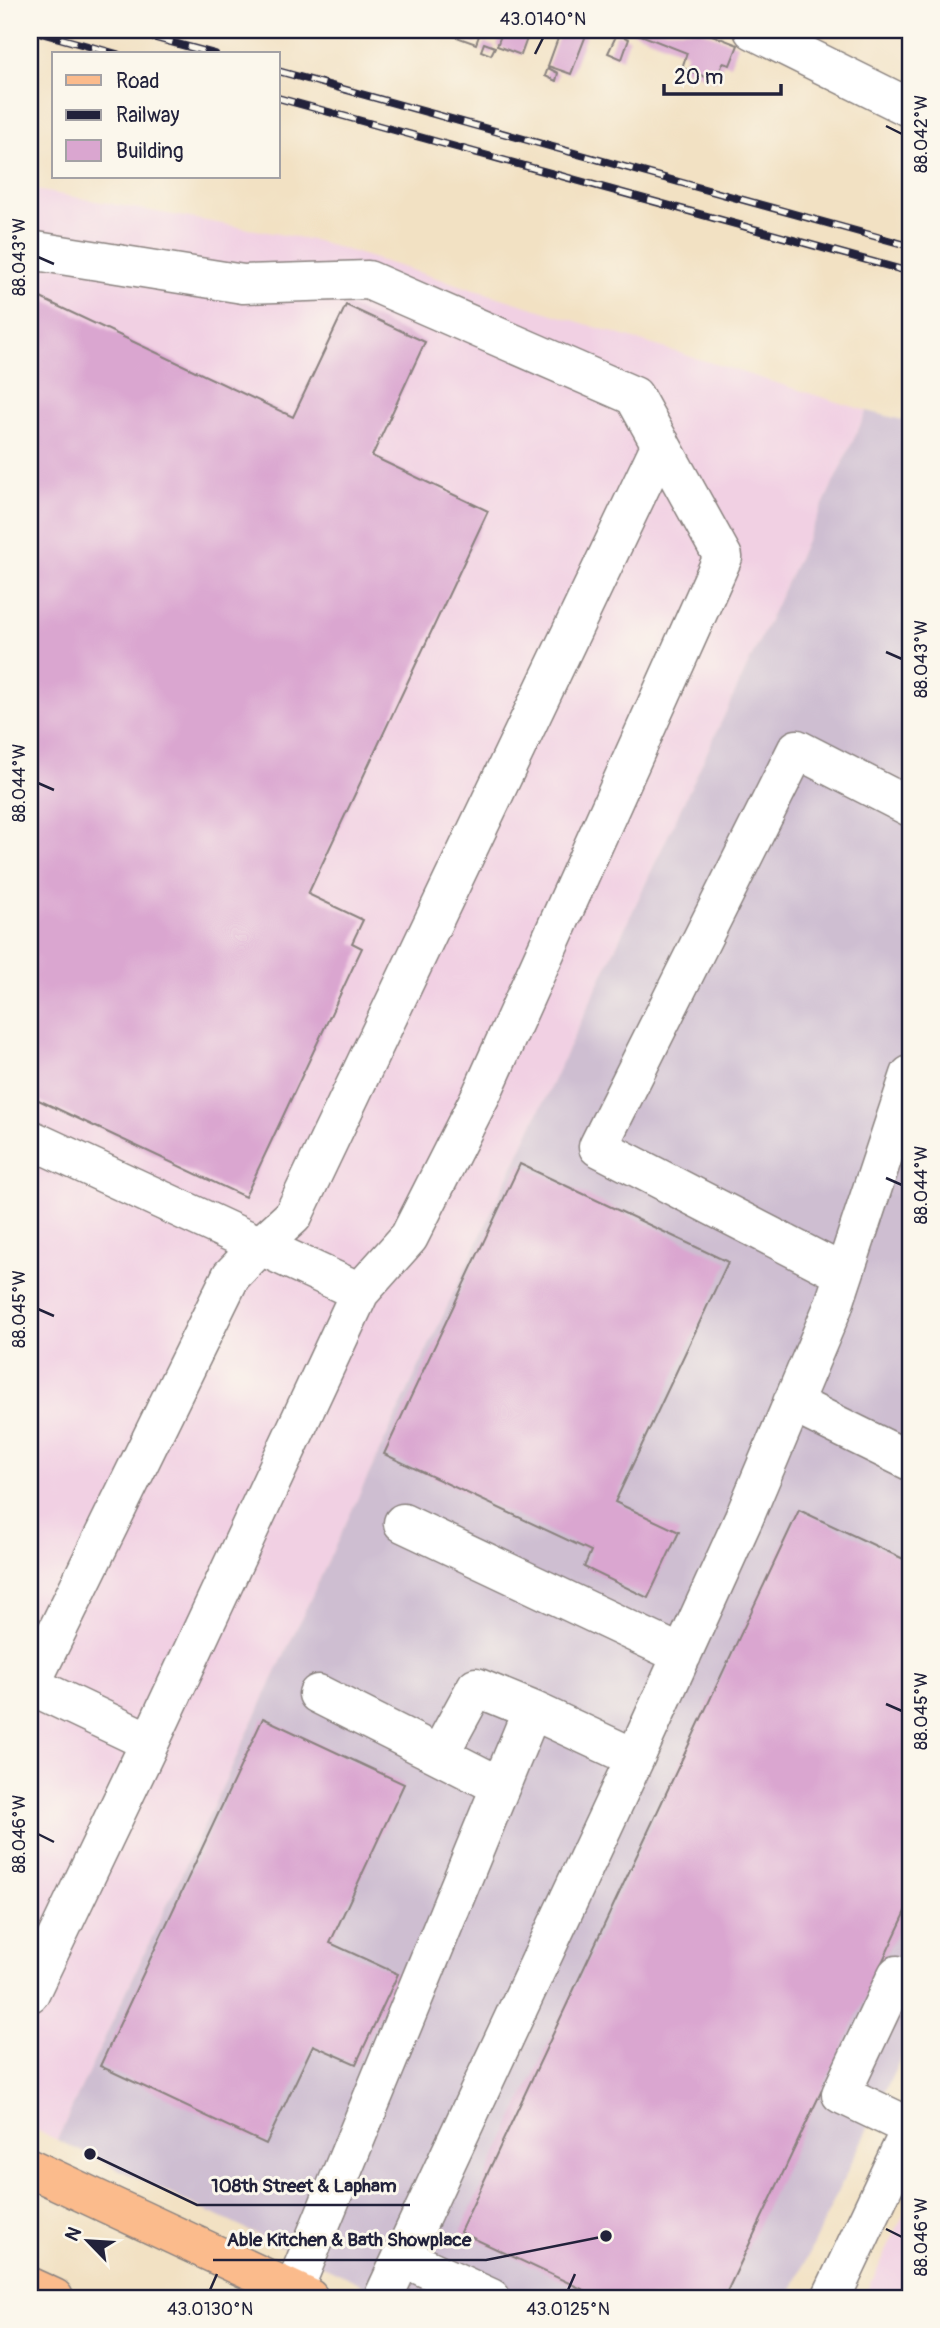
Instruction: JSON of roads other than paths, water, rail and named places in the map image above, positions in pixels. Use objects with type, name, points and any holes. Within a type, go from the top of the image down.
[{"type":"main road","points":[[30,2168],[301,2295]]},
{"type":"main road","points":[[30,2287],[54,2298]]},
{"type":"street","points":[[753,30],[910,108]]},
{"type":"street","points":[[30,250],[243,284],[368,280],[634,396],[723,557],[482,1094],[409,1237],[360,1292],[30,1993]]},
{"type":"street","points":[[150,1742],[30,1685],[231,1276],[293,1216],[661,444]]},
{"type":"street","points":[[844,1274],[598,1147],[797,749],[910,807]]},
{"type":"street","points":[[383,2298],[744,1518],[833,1307],[910,1075]]},
{"type":"street","points":[[30,1139],[360,1292]]},
{"type":"street","points":[[792,1403],[910,1461]]},
{"type":"street","points":[[403,1523],[682,1655]]},
{"type":"street","points":[[439,1755],[476,1687],[635,1758]]},
{"type":"street","points":[[318,1694],[500,1786]]},
{"type":"street","points":[[301,2295],[532,1710]]},
{"type":"street","points":[[831,2298],[910,2129],[841,2094],[906,1968]]},
{"type":"street","points":[[402,2257],[491,2298]]},
{"type":"railway","points":[[30,30],[110,52]]},
{"type":"railway","points":[[126,30],[208,52]]},
{"type":"railway","points":[[280,72],[910,246]]},
{"type":"railway","points":[[280,99],[910,272]]},
{"type":"place","name":"108th Street & Lapham","points":[[90,2154]]},
{"type":"place","name":"Able Kitchen & Bath Showplace","points":[[606,2236]]}]
